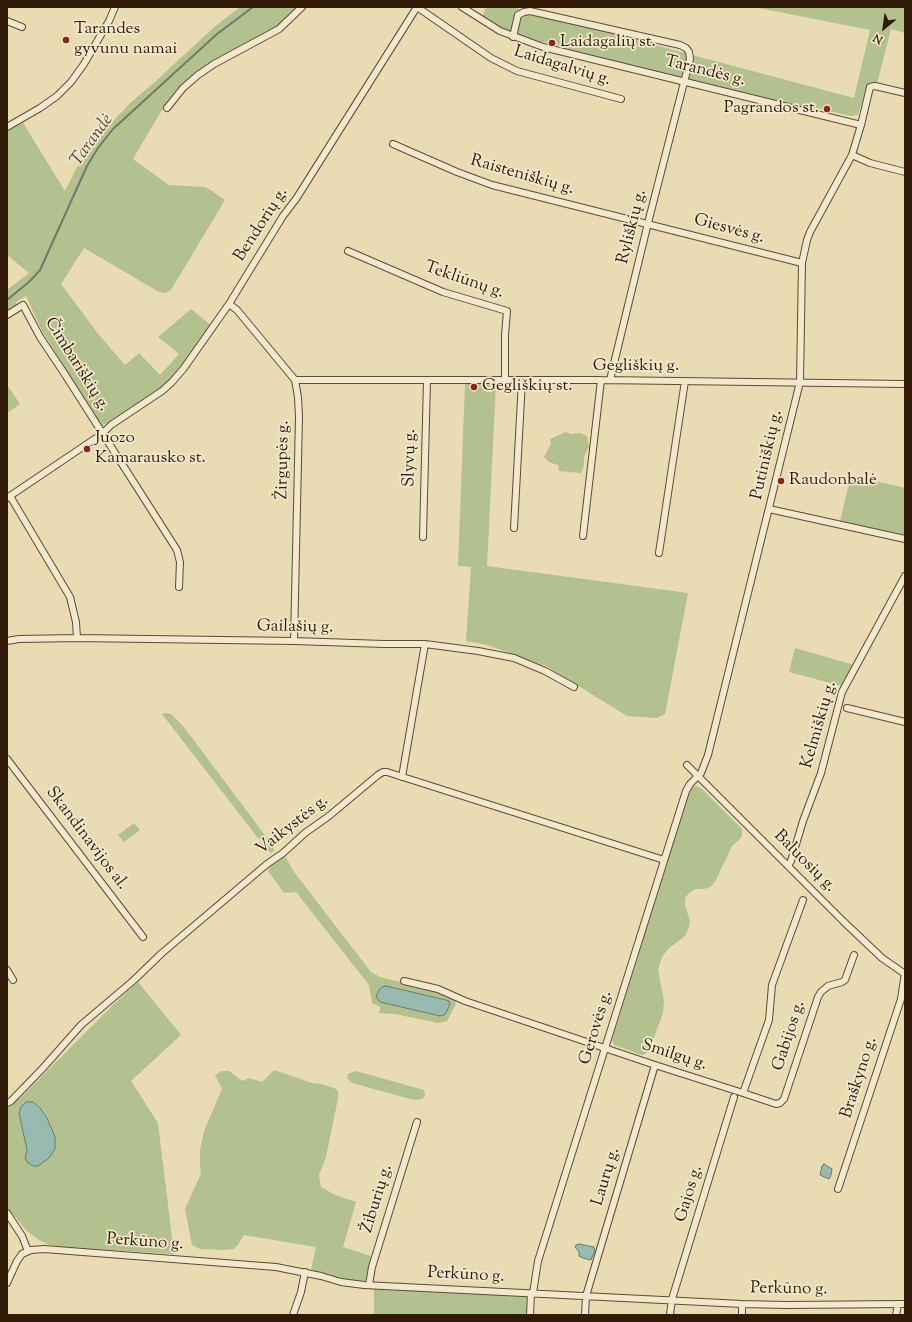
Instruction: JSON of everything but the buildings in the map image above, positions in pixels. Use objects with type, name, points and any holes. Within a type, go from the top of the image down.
[{"type":"street","points":[[7,127],[40,108],[57,96],[71,82],[84,64],[109,21],[115,7]]},
{"type":"street","points":[[167,108],[183,88],[198,75],[214,64],[279,29],[302,7]]},
{"type":"street","name":"Laidagalvių g.","points":[[417,7],[491,58],[517,71],[621,99]]},
{"type":"street","name":"Bendorių g.","points":[[8,497],[102,434],[111,425],[172,382],[200,346],[229,304],[283,216],[296,200],[417,7]]},
{"type":"street","name":"Tarandės g.","points":[[462,7],[486,23],[513,37],[542,47],[861,125]]},
{"type":"street","name":"Ryliškių g.","points":[[513,37],[518,15],[530,11],[680,45],[686,48],[689,52],[690,59],[610,380]]},
{"type":"street","points":[[7,21],[22,27]]},
{"type":"street","points":[[861,125],[870,87],[874,86],[905,93]]},
{"type":"street","name":"Putiniškių g.","points":[[698,776],[703,769],[708,755],[800,382],[802,263],[807,240],[852,155],[861,125]]},
{"type":"street","name":"Raisteniškių g.","points":[[393,144],[457,172],[492,185],[648,223]]},
{"type":"street","points":[[852,155],[870,163],[905,172]]},
{"type":"street","name":"Giesvės g.","points":[[648,223],[802,263]]},
{"type":"street","name":"Tekliūnų g.","points":[[348,251],[442,292],[507,311],[505,335],[505,380]]},
{"type":"street","points":[[229,304],[237,310],[295,380]]},
{"type":"street","name":"Čimbariškių g.","points":[[7,315],[23,305],[40,337],[177,550],[180,562],[180,587]]},
{"type":"street","name":"Gegliškių g.","points":[[295,380],[610,380],[905,384]]},
{"type":"street","name":"Žirgupės g.","points":[[294,641],[299,417],[295,380]]},
{"type":"street","points":[[514,528],[522,380]]},
{"type":"street","points":[[583,536],[601,380]]},
{"type":"street","name":"Slyvų g.","points":[[423,537],[427,381]]},
{"type":"street","points":[[659,553],[685,381]]},
{"type":"street","points":[[8,497],[70,597],[76,622],[77,638]]},
{"type":"street","points":[[769,509],[905,539]]},
{"type":"street","name":"Kelmiškių g.","points":[[788,866],[821,773],[842,692],[905,576]]},
{"type":"street","name":"Gailašių g.","points":[[7,641],[19,639],[77,638],[425,644],[478,651],[514,658],[546,671],[574,687]]},
{"type":"street","points":[[402,777],[425,644]]},
{"type":"street","points":[[847,708],[905,722]]},
{"type":"street","name":"Skandinavijos al.","points":[[7,759],[143,937]]},
{"type":"street","name":"Baluosių g.","points":[[687,765],[882,958],[905,974]]},
{"type":"street","name":"Vaikystės g.","points":[[7,1104],[11,1102],[82,1025],[134,980],[162,953],[267,864],[283,853],[305,833],[329,816],[378,775],[387,772],[664,860]]},
{"type":"street","name":"Gerovės g.","points":[[530,1315],[532,1293],[538,1261],[686,791],[690,784],[698,776]]},
{"type":"street","points":[[742,1093],[769,1020],[770,993],[772,985],[803,900]]},
{"type":"street","name":"Gabijos g.","points":[[742,1093],[776,1104],[784,1100],[820,992],[828,986],[845,980],[854,955]]},
{"type":"street","points":[[7,970],[13,980]]},
{"type":"street","name":"Braškyno g.","points":[[838,1189],[901,1000],[905,974]]},
{"type":"street","name":"Smilgų g.","points":[[404,981],[438,989],[465,1001],[742,1093]]},
{"type":"street","name":"Laurų g.","points":[[585,1315],[586,1296],[655,1065]]},
{"type":"street","name":"Gajos g.","points":[[670,1315],[672,1299],[734,1098]]},
{"type":"street","name":"Žiburių g.","points":[[369,1285],[372,1267],[417,1122]]},
{"type":"street","points":[[7,1212],[22,1236],[28,1251],[22,1254],[17,1261],[7,1283]]},
{"type":"street","name":"Perkūno g.","points":[[28,1251],[44,1249],[276,1267],[305,1272],[341,1282],[369,1285],[672,1299],[742,1304],[905,1304]]},
{"type":"street","points":[[293,1315],[301,1292],[305,1272]]},
{"type":"street","points":[[742,1304],[742,1315]]},
{"type":"street","points":[[896,1315],[898,1304]]},
{"type":"green space","points":[[240,7],[300,7],[289,18],[276,27],[219,57],[200,70],[179,89],[166,103],[133,159],[169,185],[204,187],[225,200],[171,290],[165,293],[159,292],[84,248],[61,284],[99,335],[125,365],[139,353],[160,375],[179,354],[158,337],[191,309],[211,325],[173,377],[163,386],[101,427],[41,329],[26,296],[16,302],[17,304],[7,311],[7,290],[29,273],[7,255],[7,131],[23,123],[65,191],[81,159],[92,144],[130,103],[213,28]]},
{"type":"green space","points":[[486,7],[512,7],[854,98],[870,30],[754,7],[905,7],[905,33],[891,29],[876,88],[866,88],[858,115],[851,116],[812,107],[800,106],[579,53],[545,42],[536,42],[504,30],[482,17]]},
{"type":"green space","points":[[465,384],[496,384],[487,566],[688,593],[665,714],[657,718],[627,716],[546,666],[487,645],[466,641],[471,567],[458,566]]},
{"type":"green space","points":[[7,385],[20,404],[7,413]]},
{"type":"green space","points":[[566,432],[571,434],[580,433],[587,436],[589,447],[584,458],[584,466],[581,473],[559,471],[558,465],[549,462],[544,457],[551,444],[550,439]]},
{"type":"green space","points":[[851,475],[905,488],[905,536],[840,522]]},
{"type":"green space","points":[[795,648],[854,665],[842,686],[789,672]]},
{"type":"green space","points":[[162,714],[171,714],[183,726],[273,846],[274,851],[271,853],[268,851]]},
{"type":"green space","points":[[694,786],[702,789],[742,829],[742,835],[740,839],[732,846],[715,882],[710,887],[695,889],[685,898],[685,905],[690,921],[689,927],[685,936],[668,949],[662,957],[658,970],[664,1001],[663,1013],[649,1051],[642,1055],[614,1045],[612,1040],[689,791]]},
{"type":"green space","points":[[134,823],[140,830],[124,842],[118,835]]},
{"type":"green space","points":[[283,856],[371,972],[380,977],[448,994],[454,997],[456,1000],[455,1006],[447,1021],[438,1023],[395,1014],[379,1013],[380,1007],[372,1003],[369,985],[296,892],[284,893],[268,871],[269,867]]},
{"type":"green space","points":[[138,982],[181,1035],[131,1081],[158,1123],[174,1254],[59,1247],[47,1244],[27,1231],[7,1207],[7,1107],[19,1099]],"holes":[[[19,1113],[33,1166],[25,1158],[27,1150]]]},
{"type":"green space","points":[[274,1070],[312,1083],[321,1084],[336,1089],[338,1092],[326,1157],[319,1175],[321,1187],[335,1195],[356,1202],[343,1247],[371,1256],[365,1282],[345,1279],[311,1270],[316,1247],[244,1235],[237,1246],[233,1249],[200,1249],[192,1245],[185,1209],[201,1174],[200,1150],[204,1131],[222,1089],[215,1075],[222,1071],[229,1071],[242,1081],[249,1078],[262,1082]]},
{"type":"green space","points":[[356,1071],[424,1090],[424,1097],[422,1099],[414,1100],[352,1083],[347,1078],[348,1074]]},
{"type":"green space","points":[[374,1288],[524,1296],[529,1298],[528,1315],[374,1315]]},
{"type":"water","points":[[386,986],[446,1000],[449,1001],[450,1004],[446,1013],[440,1016],[380,1002],[376,997],[379,990]]},
{"type":"water","points":[[26,1102],[33,1102],[40,1108],[47,1118],[55,1137],[55,1149],[49,1158],[38,1166],[33,1166],[28,1163],[25,1158],[27,1150],[19,1113],[21,1107]]},
{"type":"water","points":[[824,1164],[832,1169],[829,1179],[820,1175]]},
{"type":"water","points":[[579,1244],[594,1247],[595,1250],[591,1260],[579,1256],[579,1252],[575,1247]]},
{"type":"waterway","name":"Tarandė","points":[[7,300],[30,281],[40,270],[87,166],[98,148],[113,129],[217,34],[253,7]]},
{"type":"place","name":"Tarandes gyvunu namai","points":[[66,40]]},
{"type":"place","name":"Laidagalių st.","points":[[552,43]]},
{"type":"place","name":"Pagrandos st.","points":[[827,109]]},
{"type":"place","name":"Gegliškių st.","points":[[474,387]]},
{"type":"place","name":"Juozo Kamarausko st.","points":[[87,449]]},
{"type":"place","name":"Raudonbalė","points":[[781,481]]}]
